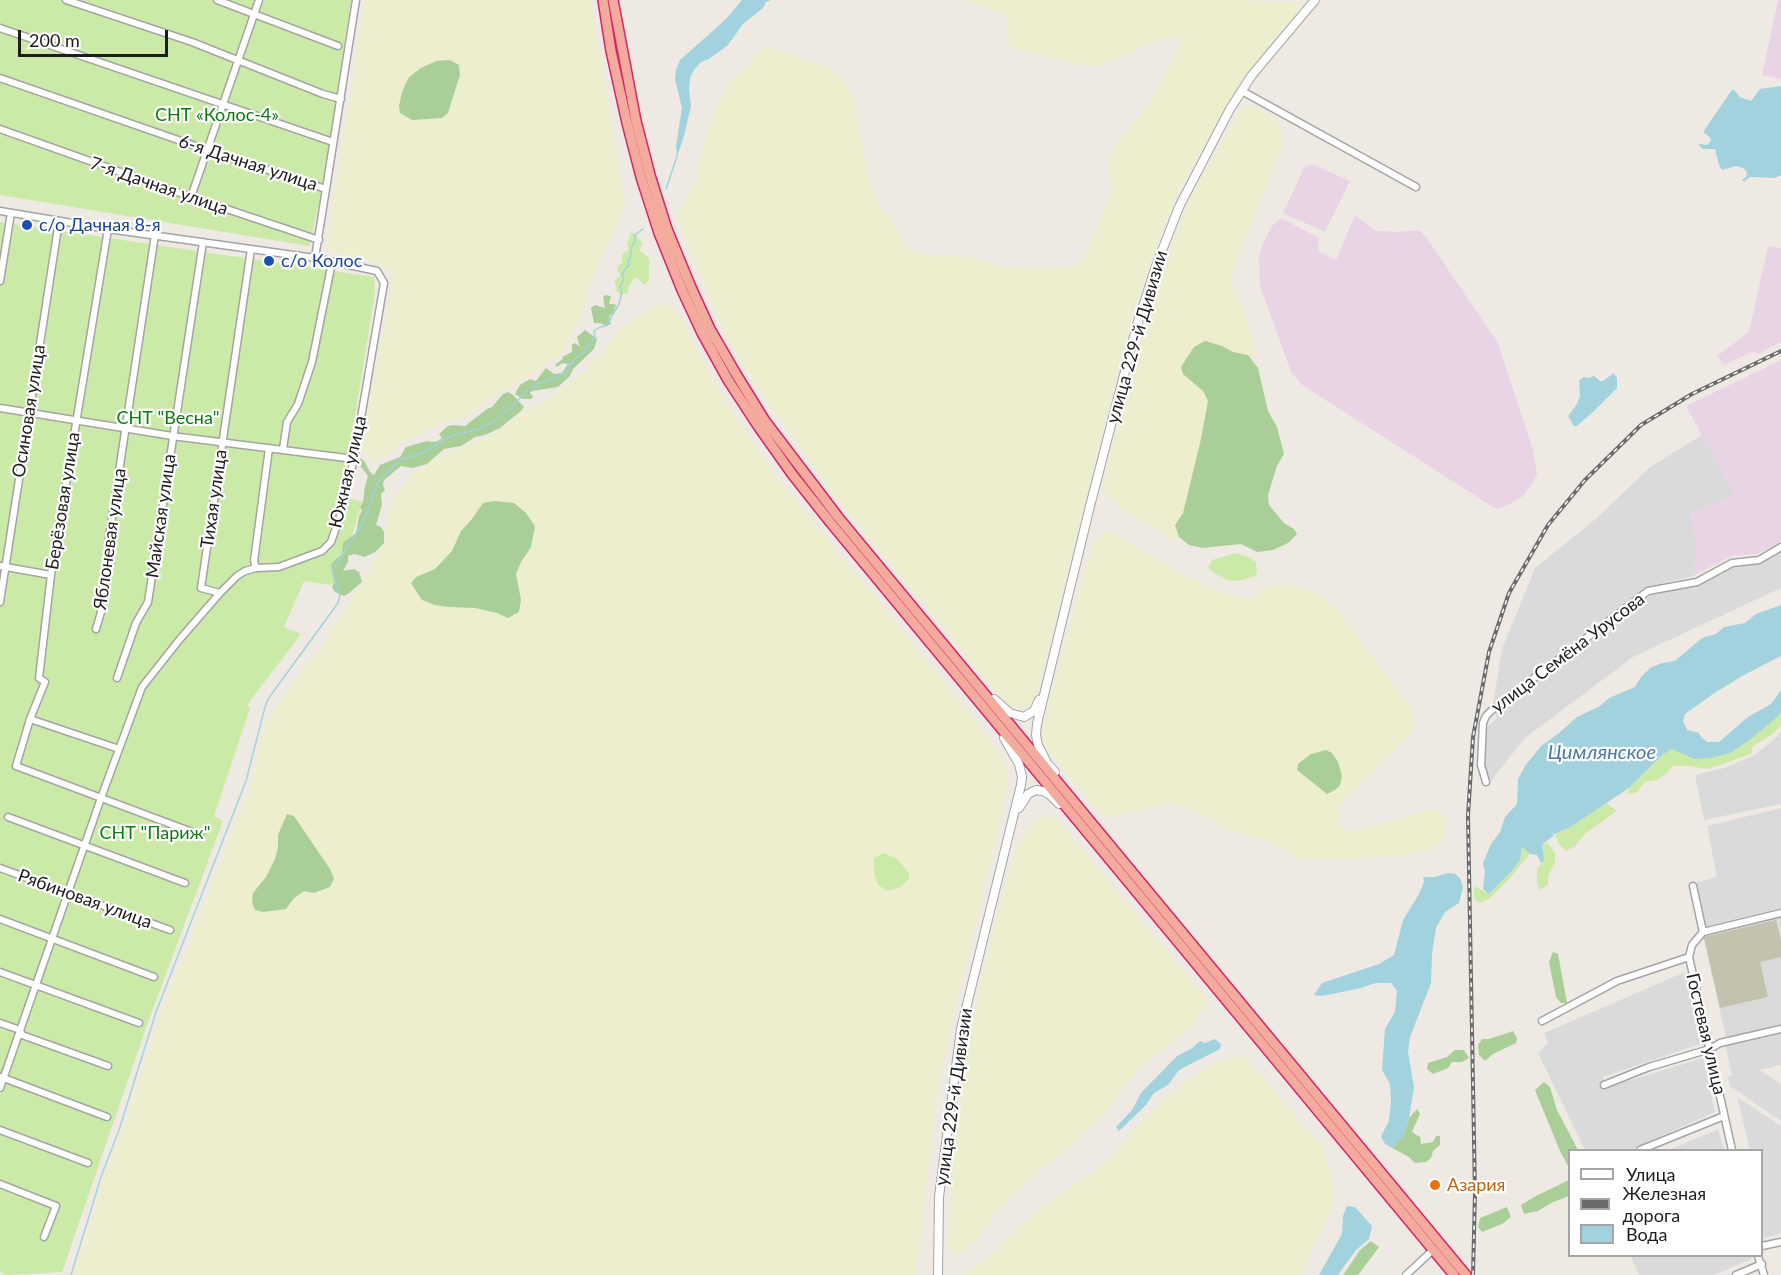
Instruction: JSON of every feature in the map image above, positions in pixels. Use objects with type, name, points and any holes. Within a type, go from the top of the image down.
[{"type":"highway","points":[[603,0],[618,88],[641,177],[670,263],[702,333],[743,404],[792,474],[1454,1275]]},
{"type":"highway","points":[[613,0],[630,95],[650,175],[675,249],[699,307],[726,359],[765,421],[805,475],[874,560],[1466,1275]]},
{"type":"street","points":[[66,0],[192,42],[239,62],[341,99]]},
{"type":"street","points":[[217,0],[338,46]]},
{"type":"street","points":[[191,197],[259,0]]},
{"type":"street","points":[[315,258],[356,0]]},
{"type":"street","name":"улица 229-й Дивизии","points":[[1047,685],[1101,461],[1137,325],[1156,266],[1179,207],[1242,91],[1269,54],[1315,0]]},
{"type":"street","points":[[1299,19],[1306,1]]},
{"type":"street","points":[[0,28],[333,142]]},
{"type":"street","name":"6-я Дачная улица","points":[[0,78],[326,189]]},
{"type":"street","points":[[1242,91],[1416,187]]},
{"type":"street","name":"7-я Дачная улица","points":[[0,129],[319,240]]},
{"type":"street","points":[[0,212],[332,262],[312,362],[298,404],[287,422],[283,449]]},
{"type":"street","points":[[0,280],[11,213]]},
{"type":"street","name":"Осиновая улица","points":[[0,602],[3,566],[59,221]]},
{"type":"street","name":"Берёзовая улица","points":[[101,798],[16,766],[30,719],[45,682],[39,678],[51,575],[108,229]]},
{"type":"street","name":"Яблоневая улица","points":[[96,629],[101,612],[99,601],[110,564],[109,537],[154,236]]},
{"type":"street","name":"Майская улица","points":[[117,678],[136,623],[148,602],[203,242]]},
{"type":"street","name":"Тихая улица","points":[[220,593],[201,588],[251,249]]},
{"type":"street","name":"Южная улица","points":[[0,1088],[142,687],[180,639],[237,576],[256,568],[279,567],[322,551],[331,542],[354,459],[384,283],[377,272],[332,262]]},
{"type":"street","points":[[0,408],[172,436],[354,459]]},
{"type":"street","points":[[256,568],[254,561],[269,448]]},
{"type":"street","name":"улица Семёна Урусова","points":[[1486,782],[1481,765],[1483,723],[1492,710],[1648,591],[1697,582],[1732,563],[1759,560],[1781,547]]},
{"type":"street","points":[[874,560],[917,605],[1004,709],[1017,717],[1028,716],[1036,707],[1047,685]]},
{"type":"street","points":[[3,566],[51,575]]},
{"type":"street","name":"улица 229-й Дивизии","points":[[938,1275],[939,1197],[961,1029],[1022,777],[1017,757],[967,693],[951,668]]},
{"type":"street","points":[[1047,685],[1037,724],[1038,745],[1052,768],[1123,860]]},
{"type":"street","points":[[30,719],[119,749]]},
{"type":"street","points":[[1014,817],[1022,802],[1031,792],[1039,790],[1050,795],[1140,902],[1173,936]]},
{"type":"street","points":[[101,798],[200,835]]},
{"type":"street","points":[[8,817],[185,883]]},
{"type":"street","name":"Рябиновая улица","points":[[0,868],[170,930]]},
{"type":"street","points":[[1693,885],[1703,932],[1781,913]]},
{"type":"street","points":[[0,919],[154,977]]},
{"type":"street","name":"Гостевая улица","points":[[1703,932],[1692,945],[1689,957],[1732,1149]]},
{"type":"street","points":[[1542,1021],[1617,981],[1689,957]]},
{"type":"street","points":[[0,972],[139,1023]]},
{"type":"street","points":[[0,1023],[20,1030],[22,1035],[108,1066]]},
{"type":"street","points":[[1604,1085],[1649,1067],[1710,1049],[1720,1043],[1781,1029]]},
{"type":"street","points":[[2,1078],[107,1117]]},
{"type":"street","points":[[1642,1149],[1724,1116]]},
{"type":"street","points":[[0,1130],[88,1163]]},
{"type":"street","points":[[0,1184],[57,1206],[44,1237]]},
{"type":"street","points":[[1763,1246],[1781,1242]]},
{"type":"street","points":[[1406,1275],[1433,1250]]},
{"type":"street","points":[[1759,1257],[1764,1275]]},
{"type":"street","points":[[1736,1275],[1762,1263]]},
{"type":"shaded area","points":[[365,0],[591,0],[625,206],[594,273],[584,308],[566,348],[556,358],[470,414],[428,429],[408,439],[385,457],[373,462],[361,448],[394,275],[387,267],[360,257],[331,251],[327,245]],"holes":[[[436,61],[460,75],[448,113],[412,120],[409,77]]]},
{"type":"shaded area","points":[[962,0],[1248,0],[1297,4],[1296,13],[1242,79],[1174,200],[1131,318],[1035,698],[1031,703],[1020,708],[1005,702],[838,501],[761,392],[735,352],[718,318],[676,217],[697,179],[713,113],[731,80],[750,65],[756,52],[767,47],[833,69],[842,80],[854,98],[866,172],[876,199],[910,251],[924,255],[974,257],[1004,268],[1052,269],[1076,266],[1089,247],[1112,191],[1108,166],[1112,153],[1150,102],[1184,37],[1165,38],[1099,65],[1087,66],[1012,48],[1007,41],[1008,22],[1004,15]]},
{"type":"shaded area","points":[[1778,0],[1781,0],[1781,79],[1762,75]]},
{"type":"shaded area","points":[[1253,106],[1276,121],[1282,131],[1283,144],[1231,273],[1232,291],[1244,312],[1257,356],[1233,352],[1222,346],[1191,382],[1203,391],[1208,401],[1183,513],[1175,525],[1179,537],[1173,540],[1120,507],[1103,493],[1104,482],[1145,327],[1185,209],[1239,111]]},
{"type":"shaded area","points":[[1310,165],[1350,181],[1325,232],[1283,213],[1304,168]]},
{"type":"shaded area","points":[[1355,215],[1376,231],[1419,230],[1498,343],[1533,450],[1537,475],[1522,497],[1508,505],[1498,509],[1493,507],[1302,385],[1291,372],[1260,286],[1259,258],[1262,245],[1272,226],[1281,218],[1319,238],[1318,251],[1336,260]]},
{"type":"shaded area","points":[[1768,246],[1781,248],[1781,342],[1758,354],[1754,351],[1724,365],[1717,356],[1749,332]]},
{"type":"shaded area","points":[[667,304],[682,317],[694,346],[727,405],[783,486],[986,735],[1006,768],[1008,783],[998,831],[950,1028],[937,1092],[916,1275],[71,1275],[161,1013],[252,783],[263,726],[301,671],[324,644],[370,568],[384,543],[388,511],[401,488],[414,473],[437,458],[496,433],[523,413],[553,396],[582,374],[621,329],[655,305]],"holes":[[[483,503],[531,547],[516,574],[521,600],[497,613],[475,608],[435,605],[422,600],[417,577],[435,569],[452,551],[461,531]],[[278,847],[319,854],[330,869],[314,893],[304,891],[274,912],[255,910],[253,893],[266,877]]]},
{"type":"shaded area","points":[[1781,360],[1781,542],[1758,554],[1732,556],[1693,576],[1696,550],[1690,512],[1734,496],[1686,406]]},
{"type":"shaded area","points":[[1702,435],[1735,496],[1691,512],[1696,550],[1693,576],[1648,587],[1493,705],[1502,649],[1535,568],[1597,518],[1649,468]]},
{"type":"shaded area","points":[[1106,532],[1113,533],[1181,574],[1225,594],[1249,599],[1266,588],[1282,584],[1292,585],[1318,594],[1334,606],[1406,701],[1415,721],[1413,730],[1408,736],[1339,807],[1338,825],[1347,832],[1401,819],[1423,811],[1439,810],[1447,822],[1443,841],[1432,848],[1416,853],[1365,858],[1297,859],[1266,840],[1229,830],[1190,809],[1173,803],[1106,817],[1093,805],[1050,753],[1043,742],[1042,734],[1094,541]]},
{"type":"shaded area","points":[[1781,552],[1781,588],[1633,657],[1525,738],[1491,781],[1483,765],[1486,728],[1497,718],[1495,713],[1652,594],[1699,584],[1733,566],[1761,563]]},
{"type":"shaded area","points":[[1781,731],[1781,804],[1704,820],[1695,775],[1724,768],[1753,756],[1776,738]]},
{"type":"shaded area","points":[[1781,808],[1781,908],[1703,928],[1695,883],[1717,877],[1707,826]]},
{"type":"shaded area","points":[[1048,815],[1058,820],[1209,1002],[1189,1029],[1135,1073],[1106,1111],[997,1212],[978,1238],[959,1255],[948,1249],[953,1164],[965,1063],[985,964],[1009,870],[1024,834],[1037,820]]},
{"type":"shaded area","points":[[1781,918],[1781,1026],[1726,1038],[1703,936]]},
{"type":"shaded area","points":[[1776,920],[1781,941],[1781,957],[1760,962],[1768,997],[1720,1008],[1704,937]]},
{"type":"shaded area","points":[[1685,972],[1700,1044],[1603,1077],[1608,1087],[1703,1058],[1715,1112],[1632,1149],[1585,1149],[1538,1053],[1548,1043],[1544,1033]]},
{"type":"shaded area","points":[[1781,1031],[1781,1065],[1760,1070],[1781,1084],[1781,1121],[1730,1086],[1728,1077],[1732,1076],[1725,1043]]},
{"type":"shaded area","points":[[1238,1055],[1245,1057],[1324,1149],[1334,1194],[1330,1213],[1300,1275],[960,1275],[987,1260],[1012,1233],[1044,1206],[1109,1160],[1138,1125],[1178,1087],[1208,1067]]},
{"type":"shaded area","points":[[1737,1097],[1781,1126],[1781,1234],[1764,1238],[1763,1149],[1750,1149]]},
{"type":"shaded area","points":[[1718,1129],[1724,1149],[1671,1149]]},
{"type":"shaded area","points":[[1631,1257],[1750,1257],[1751,1259],[1714,1275],[1639,1275]]},
{"type":"green space","name":"СНТ «Колос-4»","points":[[0,0],[351,0],[322,192],[309,246],[0,195]]},
{"type":"green space","points":[[450,60],[459,65],[460,75],[448,113],[442,118],[412,120],[400,113],[402,92],[409,77],[436,61]]},
{"type":"green space","name":"СНТ \"Весна\"","points":[[0,222],[374,277],[375,293],[350,448],[330,535],[317,550],[285,563],[251,566],[237,571],[141,682],[0,1082]]},
{"type":"green space","points":[[631,233],[634,233],[642,243],[640,251],[648,257],[649,280],[645,285],[634,278],[628,288],[628,293],[620,295],[616,291],[614,281],[620,276],[617,268],[622,262],[622,254],[629,249],[627,244]]},
{"type":"green space","points":[[611,296],[609,304],[616,305],[609,316],[611,324],[606,326],[594,323],[591,308],[595,305],[605,308],[603,297]]},
{"type":"green space","points":[[585,330],[597,339],[594,349],[558,387],[532,391],[531,399],[523,399],[515,394],[520,385],[530,379],[536,381],[546,368],[554,374],[562,373],[568,364],[563,363],[556,367],[556,364],[563,359],[562,357],[572,352],[572,345],[575,343],[580,347],[577,337]]},
{"type":"green space","points":[[1205,341],[1248,355],[1258,368],[1268,411],[1277,427],[1284,454],[1277,466],[1268,495],[1269,505],[1297,534],[1288,543],[1273,550],[1257,552],[1241,544],[1202,548],[1189,545],[1179,537],[1175,525],[1183,513],[1208,401],[1203,391],[1183,374],[1181,367],[1194,347]]},
{"type":"green space","points":[[508,392],[524,407],[500,428],[475,437],[461,446],[444,449],[427,464],[412,468],[401,466],[384,480],[385,490],[381,494],[382,505],[376,525],[384,532],[384,543],[375,552],[365,557],[354,554],[348,556],[348,562],[343,571],[354,569],[359,572],[362,582],[344,596],[335,592],[332,587],[334,582],[331,564],[342,554],[343,543],[356,533],[362,511],[360,507],[368,476],[358,463],[361,458],[374,475],[380,465],[400,457],[406,447],[427,441],[438,441],[442,438],[439,434],[448,426],[465,426],[492,407],[503,394]]},
{"type":"green space","name":"СНТ \"Париж\"","points":[[347,497],[362,502],[339,578],[330,585],[304,581],[284,627],[301,634],[247,705],[250,708],[214,816],[223,821],[147,1025],[62,1272],[5,1275],[0,1271],[0,1095],[144,688],[156,677],[186,637],[237,580],[249,572],[282,569],[329,552]]},
{"type":"green space","points":[[494,501],[514,503],[526,513],[535,526],[531,547],[516,574],[521,600],[519,612],[508,618],[475,608],[435,605],[422,600],[411,583],[416,577],[435,569],[452,551],[461,531],[483,503]]},
{"type":"green space","points":[[1236,553],[1256,562],[1255,576],[1238,581],[1227,580],[1208,568],[1212,560]]},
{"type":"green space","points":[[1781,712],[1781,725],[1774,733],[1752,747],[1751,754],[1708,769],[1672,766],[1657,780],[1645,782],[1636,793],[1628,794],[1629,788],[1662,755],[1672,749],[1694,759],[1751,739]]},
{"type":"green space","points":[[1326,750],[1332,753],[1338,762],[1342,776],[1340,785],[1327,794],[1297,770],[1298,764],[1311,754]]},
{"type":"green space","points":[[1606,803],[1617,811],[1586,833],[1575,846],[1566,851],[1559,844],[1555,834],[1572,826]]},
{"type":"green space","points":[[287,814],[294,816],[330,869],[334,879],[330,887],[314,893],[304,891],[294,898],[286,909],[263,912],[255,910],[252,902],[253,893],[266,877],[275,859],[278,835]]},
{"type":"green space","points":[[1548,843],[1555,853],[1555,862],[1548,876],[1548,885],[1540,890],[1537,884],[1537,868],[1544,861],[1542,845]]},
{"type":"green space","points":[[1522,847],[1530,854],[1513,875],[1490,898],[1480,903],[1474,899],[1474,886],[1489,894],[1512,871],[1520,860]]},
{"type":"green space","points":[[884,853],[897,859],[909,873],[909,879],[899,888],[888,891],[878,885],[874,872],[874,858]]},
{"type":"green space","points":[[1553,952],[1558,954],[1567,1003],[1561,1003],[1556,997],[1549,962]]},
{"type":"green space","points":[[1513,1031],[1517,1038],[1516,1043],[1493,1054],[1485,1061],[1479,1055],[1478,1045],[1482,1039]]},
{"type":"green space","points":[[1455,1050],[1464,1050],[1469,1058],[1462,1062],[1452,1062],[1448,1068],[1433,1074],[1427,1069],[1428,1063],[1447,1057]]},
{"type":"green space","points":[[1544,1082],[1550,1087],[1557,1110],[1577,1149],[1568,1149],[1568,1166],[1560,1151],[1535,1090]]},
{"type":"green space","points":[[1417,1109],[1420,1114],[1412,1132],[1420,1137],[1421,1144],[1433,1142],[1436,1136],[1440,1136],[1440,1145],[1426,1162],[1415,1163],[1392,1148],[1403,1136],[1409,1118]]},
{"type":"green space","points":[[1568,1180],[1568,1196],[1538,1211],[1524,1214],[1521,1205]]},
{"type":"green space","points":[[1507,1207],[1511,1217],[1502,1224],[1482,1232],[1478,1227],[1480,1218]]},
{"type":"green space","points":[[1371,1241],[1379,1247],[1358,1275],[1343,1275],[1360,1250]]},
{"type":"water","points":[[742,0],[771,0],[743,24],[728,45],[701,62],[694,70],[690,78],[689,90],[691,106],[677,157],[676,146],[682,108],[675,79],[680,60],[725,20]]},
{"type":"water","points":[[1781,86],[1781,175],[1775,178],[1750,177],[1743,182],[1747,172],[1743,168],[1736,166],[1722,170],[1715,149],[1703,149],[1699,144],[1707,145],[1711,141],[1710,137],[1704,133],[1705,129],[1732,90],[1740,97],[1751,101],[1760,89]]},
{"type":"water","points":[[1614,373],[1617,378],[1617,388],[1577,426],[1574,426],[1568,416],[1580,396],[1579,381],[1584,377],[1594,376],[1603,381]]},
{"type":"water","name":"Цимлянское","points":[[1781,605],[1781,656],[1713,694],[1685,714],[1683,721],[1687,730],[1699,733],[1707,742],[1719,742],[1748,717],[1771,704],[1781,690],[1781,712],[1777,717],[1730,753],[1711,758],[1694,759],[1672,749],[1662,755],[1629,788],[1572,826],[1555,834],[1552,833],[1554,835],[1542,845],[1544,861],[1541,863],[1537,855],[1530,854],[1522,847],[1520,860],[1512,871],[1489,894],[1483,889],[1485,872],[1483,863],[1491,844],[1500,832],[1505,817],[1517,804],[1518,779],[1541,746],[1577,717],[1600,706],[1609,698],[1635,687],[1650,668],[1675,661],[1702,638],[1716,634],[1724,627],[1745,623],[1756,614]]},
{"type":"water","points":[[1448,873],[1460,878],[1463,887],[1459,903],[1445,912],[1436,928],[1431,983],[1410,1037],[1408,1052],[1414,1087],[1409,1118],[1403,1136],[1392,1148],[1385,1144],[1381,1136],[1389,1121],[1391,1101],[1390,1084],[1382,1070],[1385,1029],[1395,1012],[1397,991],[1391,983],[1376,983],[1322,996],[1314,995],[1322,983],[1379,964],[1394,955],[1403,920],[1419,894],[1424,882],[1423,877],[1435,877]]},
{"type":"water","points":[[1215,1039],[1221,1044],[1220,1049],[1179,1070],[1168,1085],[1154,1093],[1146,1105],[1119,1131],[1116,1127],[1132,1110],[1141,1093],[1177,1056],[1200,1041],[1205,1043]]},
{"type":"water","points":[[1347,1206],[1355,1207],[1372,1226],[1369,1239],[1356,1250],[1338,1275],[1319,1275],[1342,1234],[1343,1216]]},
{"type":"waterway","points":[[666,189],[677,156]]},
{"type":"waterway","points":[[71,1275],[156,1012],[246,781],[268,699],[338,603],[340,596],[332,571],[363,523],[377,483],[400,460],[423,453],[448,437],[492,423],[511,408],[530,387],[537,387],[537,383],[565,373],[569,369],[568,364],[573,363],[573,360],[584,352],[595,338],[594,331],[606,326],[619,304],[622,292],[620,287],[624,279],[622,275],[629,265],[635,235],[643,229]]},
{"type":"railway","points":[[1473,1275],[1475,1193],[1468,816],[1473,737],[1489,652],[1509,593],[1548,525],[1585,480],[1641,425],[1692,394],[1781,351]]},
{"type":"place","name":"с/о Дачная 8-я","points":[[27,225]]},
{"type":"place","name":"с/о Колос","points":[[269,261]]},
{"type":"place","name":"Азария","points":[[1435,1185]]}]
